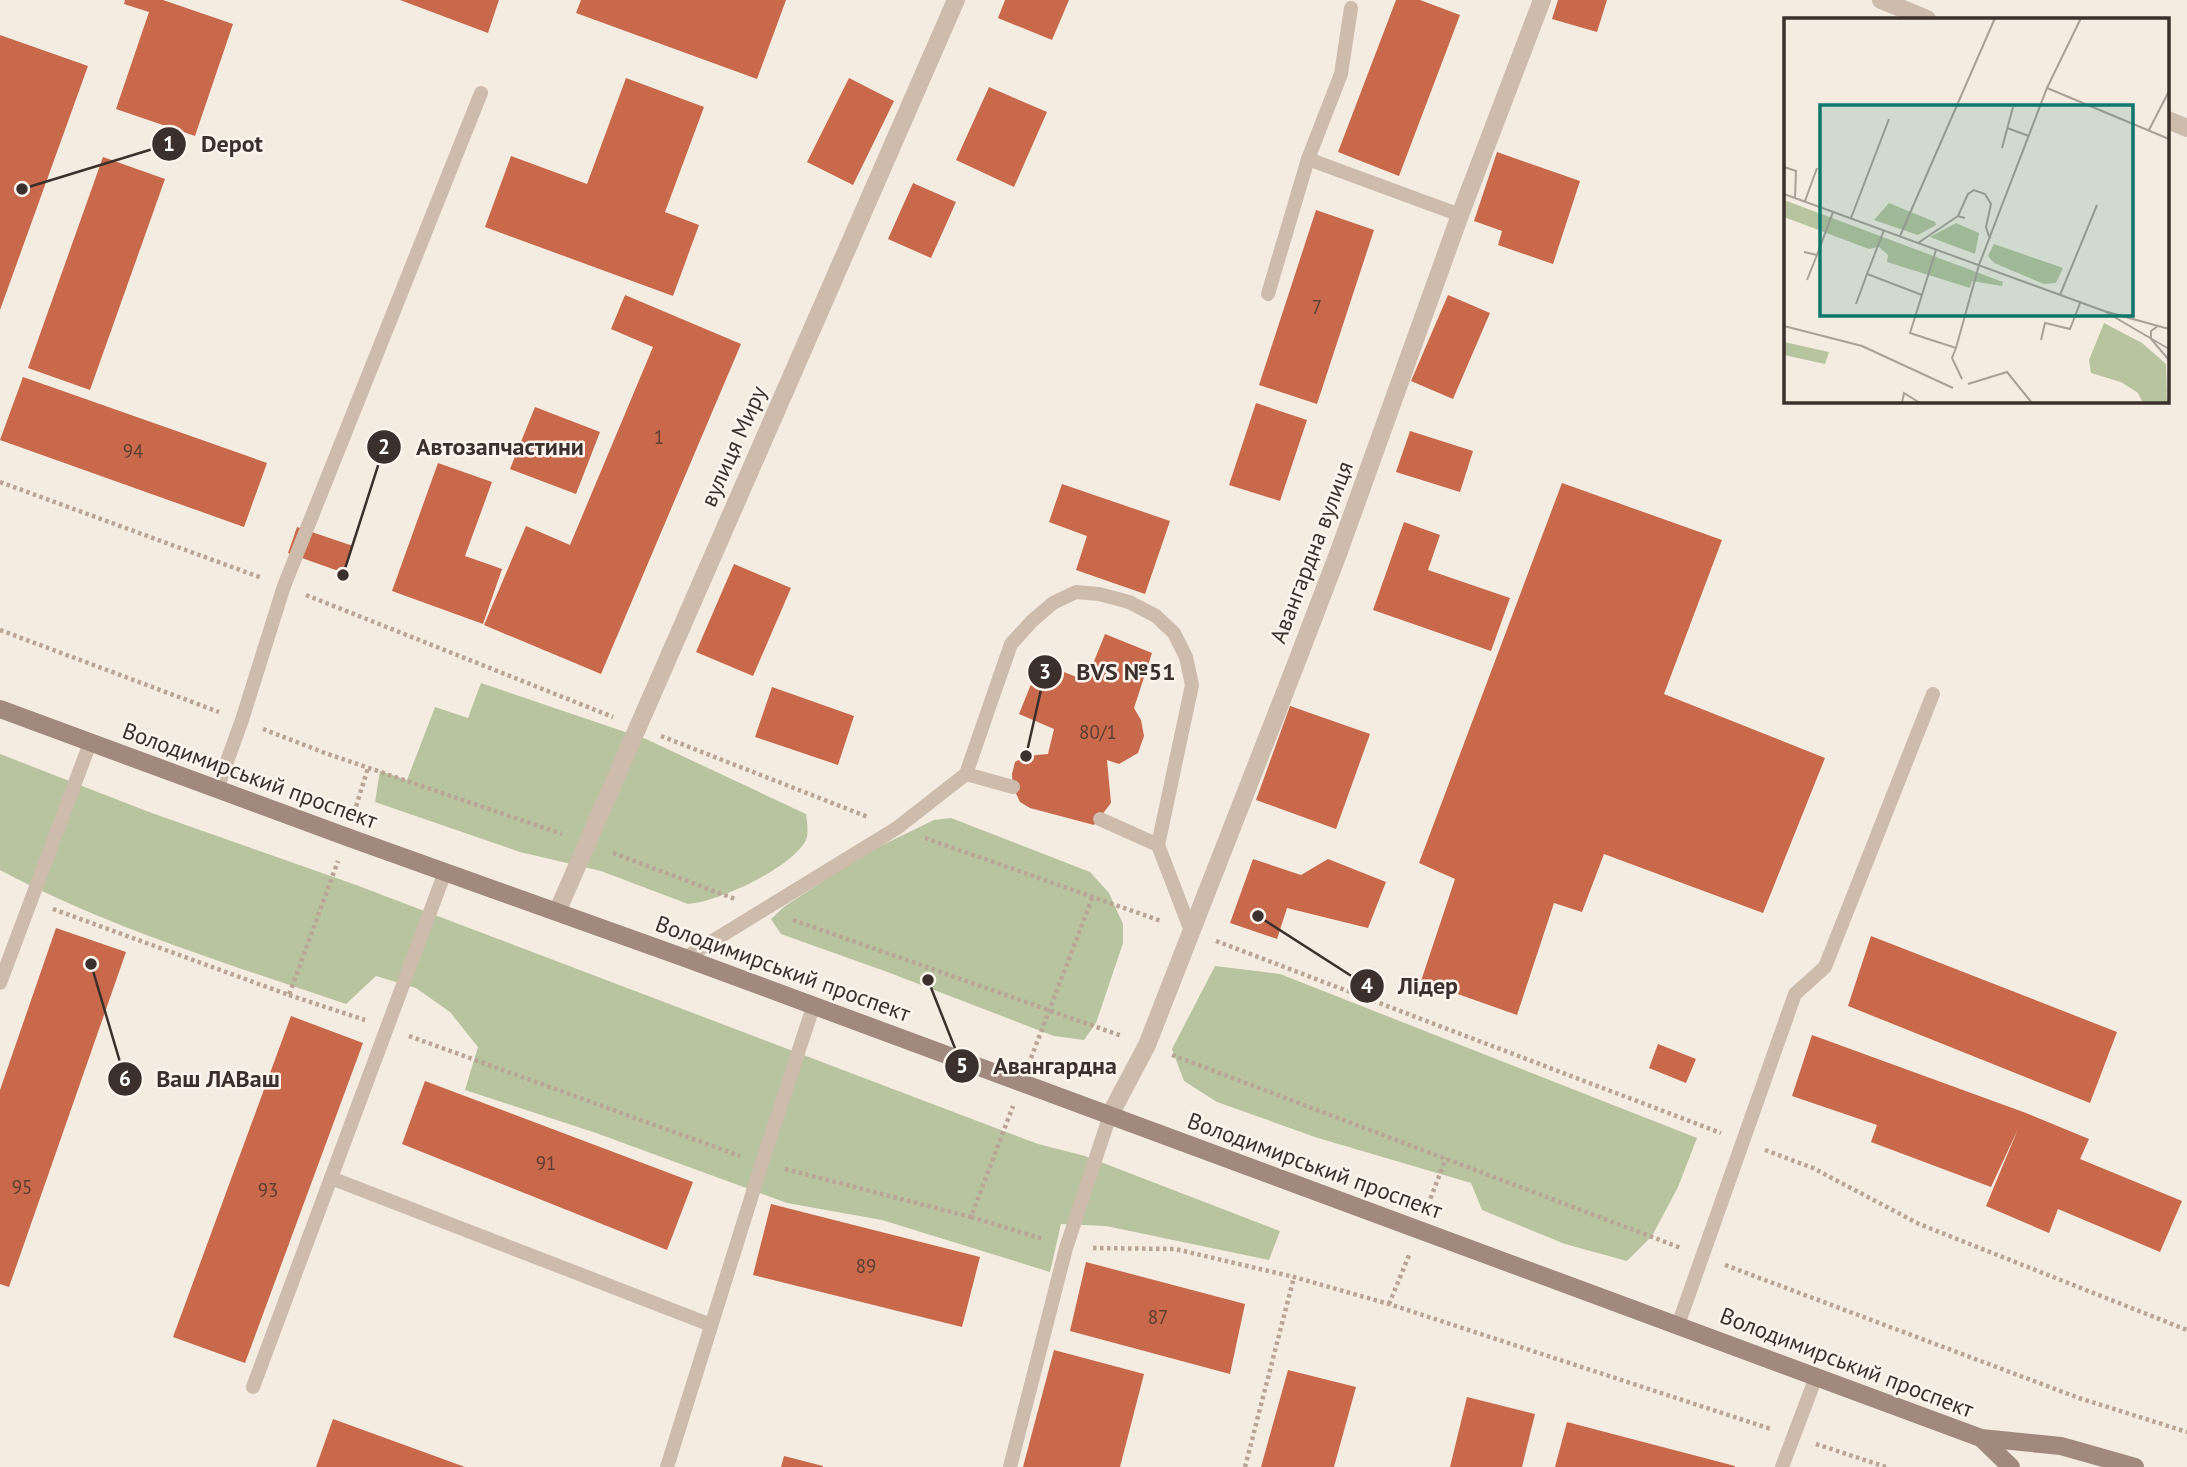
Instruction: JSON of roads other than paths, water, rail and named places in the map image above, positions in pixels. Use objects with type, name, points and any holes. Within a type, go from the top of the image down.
[{"type":"main road","name":"Володимирський проспект","points":[[0,709],[685,958],[1981,1438],[2061,1446],[2135,1467]]},
{"type":"main road","name":"Володимирський проспект","points":[[1981,1438],[2011,1467]]},
{"type":"street","name":"вулиця Миру","points":[[557,912],[956,0]]},
{"type":"street","name":"Авангардна вулиця","points":[[1110,1115],[1147,1045],[1294,669],[1460,215],[1542,0]]},
{"type":"street","points":[[1881,0],[1925,18]]},
{"type":"street","points":[[2170,121],[2187,128]]},
{"type":"lane","points":[[1268,294],[1308,159],[1340,74],[1351,8]]},
{"type":"lane","points":[[217,789],[242,720],[284,586],[481,93]]},
{"type":"lane","points":[[1308,159],[1460,215]]},
{"type":"lane","points":[[685,958],[897,828],[966,774],[1011,644],[1053,603],[1076,592],[1099,594],[1129,602],[1156,616],[1174,633],[1186,657],[1192,685],[1158,845],[1191,931]]},
{"type":"lane","points":[[1678,1325],[1795,993],[1825,967],[1933,694]]},
{"type":"lane","points":[[0,983],[90,743]]},
{"type":"lane","points":[[966,774],[1013,787]]},
{"type":"lane","points":[[1100,819],[1158,845]]},
{"type":"lane","points":[[253,1387],[445,872]]},
{"type":"lane","points":[[667,1467],[813,1007]]},
{"type":"lane","points":[[1010,1467],[1066,1248],[1110,1115]]},
{"type":"lane","points":[[331,1178],[711,1325]]},
{"type":"lane","points":[[1782,1467],[1816,1377]]},
{"type":"place","name":"Depot","points":[[22,189]]},
{"type":"place","name":"Автозапчастини","points":[[343,575]]},
{"type":"place","name":"BVS №51","points":[[1026,756]]},
{"type":"place","name":"Лідер","points":[[1258,916]]},
{"type":"place","name":"Ваш ЛАВаш","points":[[91,964]]},
{"type":"place","name":"Авангардна","points":[[928,980]]}]
